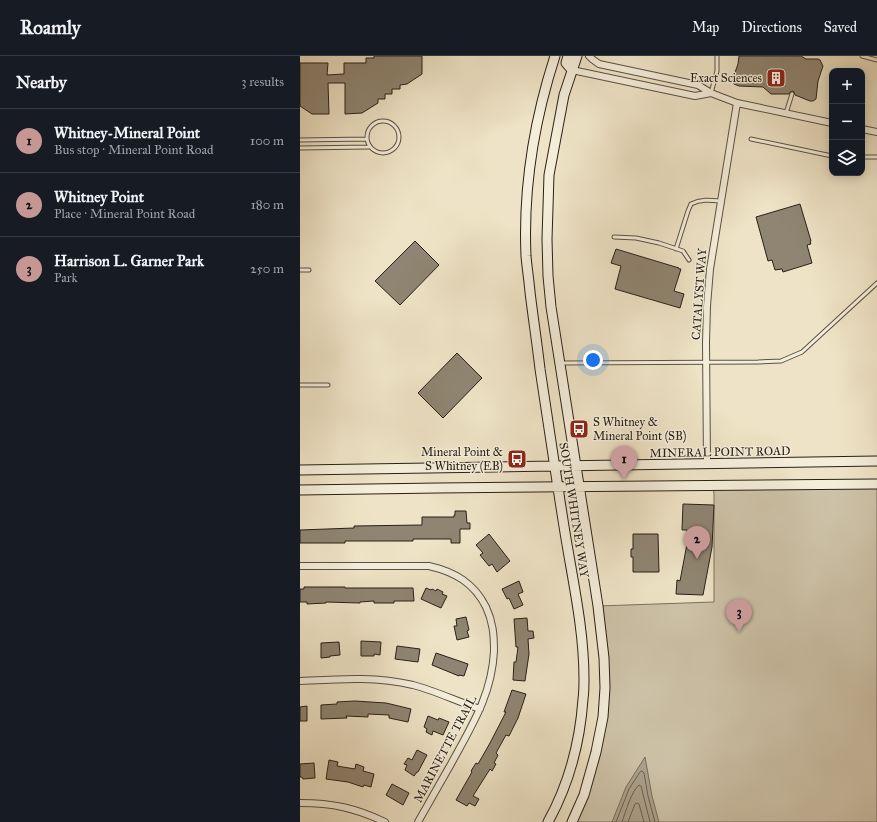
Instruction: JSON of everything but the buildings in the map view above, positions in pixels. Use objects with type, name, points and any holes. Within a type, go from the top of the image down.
[{"type":"main road","name":"SOUTH WHITNEY WAY","points":[[548,822],[567,779],[577,742],[582,715],[584,680],[583,651],[578,607],[557,487],[526,259],[525,228],[528,182],[535,130],[555,56]]},
{"type":"main road","points":[[568,56],[566,62],[572,70]]},
{"type":"main road","name":"SOUTH WHITNEY WAY","points":[[572,822],[584,795],[596,752],[603,717],[605,688],[604,658],[598,606],[551,307],[548,276],[547,239],[549,175],[564,95],[577,56]]},
{"type":"main road","name":"MINERAL POINT ROAD","points":[[300,470],[877,461]]},
{"type":"main road","points":[[300,490],[877,484]]},
{"type":"street","points":[[589,56],[599,64],[698,85],[711,93],[737,103],[829,122]]},
{"type":"street","points":[[572,70],[695,96],[711,93]]},
{"type":"street","name":"CATALYST WAY","points":[[707,464],[706,362],[707,306],[710,269],[737,103]]},
{"type":"street","points":[[865,130],[877,132]]},
{"type":"street","name":"MARINETTE TRAIL","points":[[300,566],[429,566],[439,568],[458,576],[470,585],[481,598],[490,616],[494,636],[493,661],[490,681],[480,709],[468,734],[418,822]]},
{"type":"street","points":[[300,681],[366,678],[388,680],[414,685],[480,709]]},
{"type":"street","points":[[300,803],[332,804],[354,809],[385,822]]},
{"type":"lane","points":[[711,93],[717,71],[717,56]]},
{"type":"lane","points":[[862,56],[877,60]]},
{"type":"lane","points":[[786,113],[792,94]]},
{"type":"lane","points":[[383,121],[389,122],[397,129],[399,140],[394,150],[384,154],[378,153],[369,147],[366,140],[372,124],[383,121]]},
{"type":"lane","points":[[751,139],[829,155]]},
{"type":"lane","points":[[300,140],[366,140]]},
{"type":"lane","points":[[300,148],[369,147]]},
{"type":"lane","points":[[865,158],[877,157]]},
{"type":"lane","points":[[676,249],[691,204],[699,200],[721,202]]},
{"type":"lane","points":[[614,237],[636,238],[659,243],[683,251],[689,260]]},
{"type":"lane","points":[[300,270],[309,270]]},
{"type":"lane","points":[[560,363],[781,361],[802,352],[877,283]]},
{"type":"lane","points":[[300,385],[328,385]]},
{"type":"shaded area","points":[[877,484],[877,822],[572,822],[603,717],[598,606],[714,602],[713,485]]},
{"type":"water","points":[[645,757],[652,796],[659,822],[612,822],[626,787]]},
{"type":"place","name":"Exact Sciences","points":[[776,78]]},
{"type":"place","name":"S Whitney & Mineral Point (SB)","points":[[579,429]]},
{"type":"place","name":"Mineral Point & S Whitney (EB)","points":[[517,459]]},
{"type":"place","name":"Whitney-Mineral Point","points":[[624,479]]},
{"type":"place","name":"Whitney Point","points":[[697,559]]},
{"type":"place","name":"Harrison L. Garner Park","points":[[739,632]]}]
